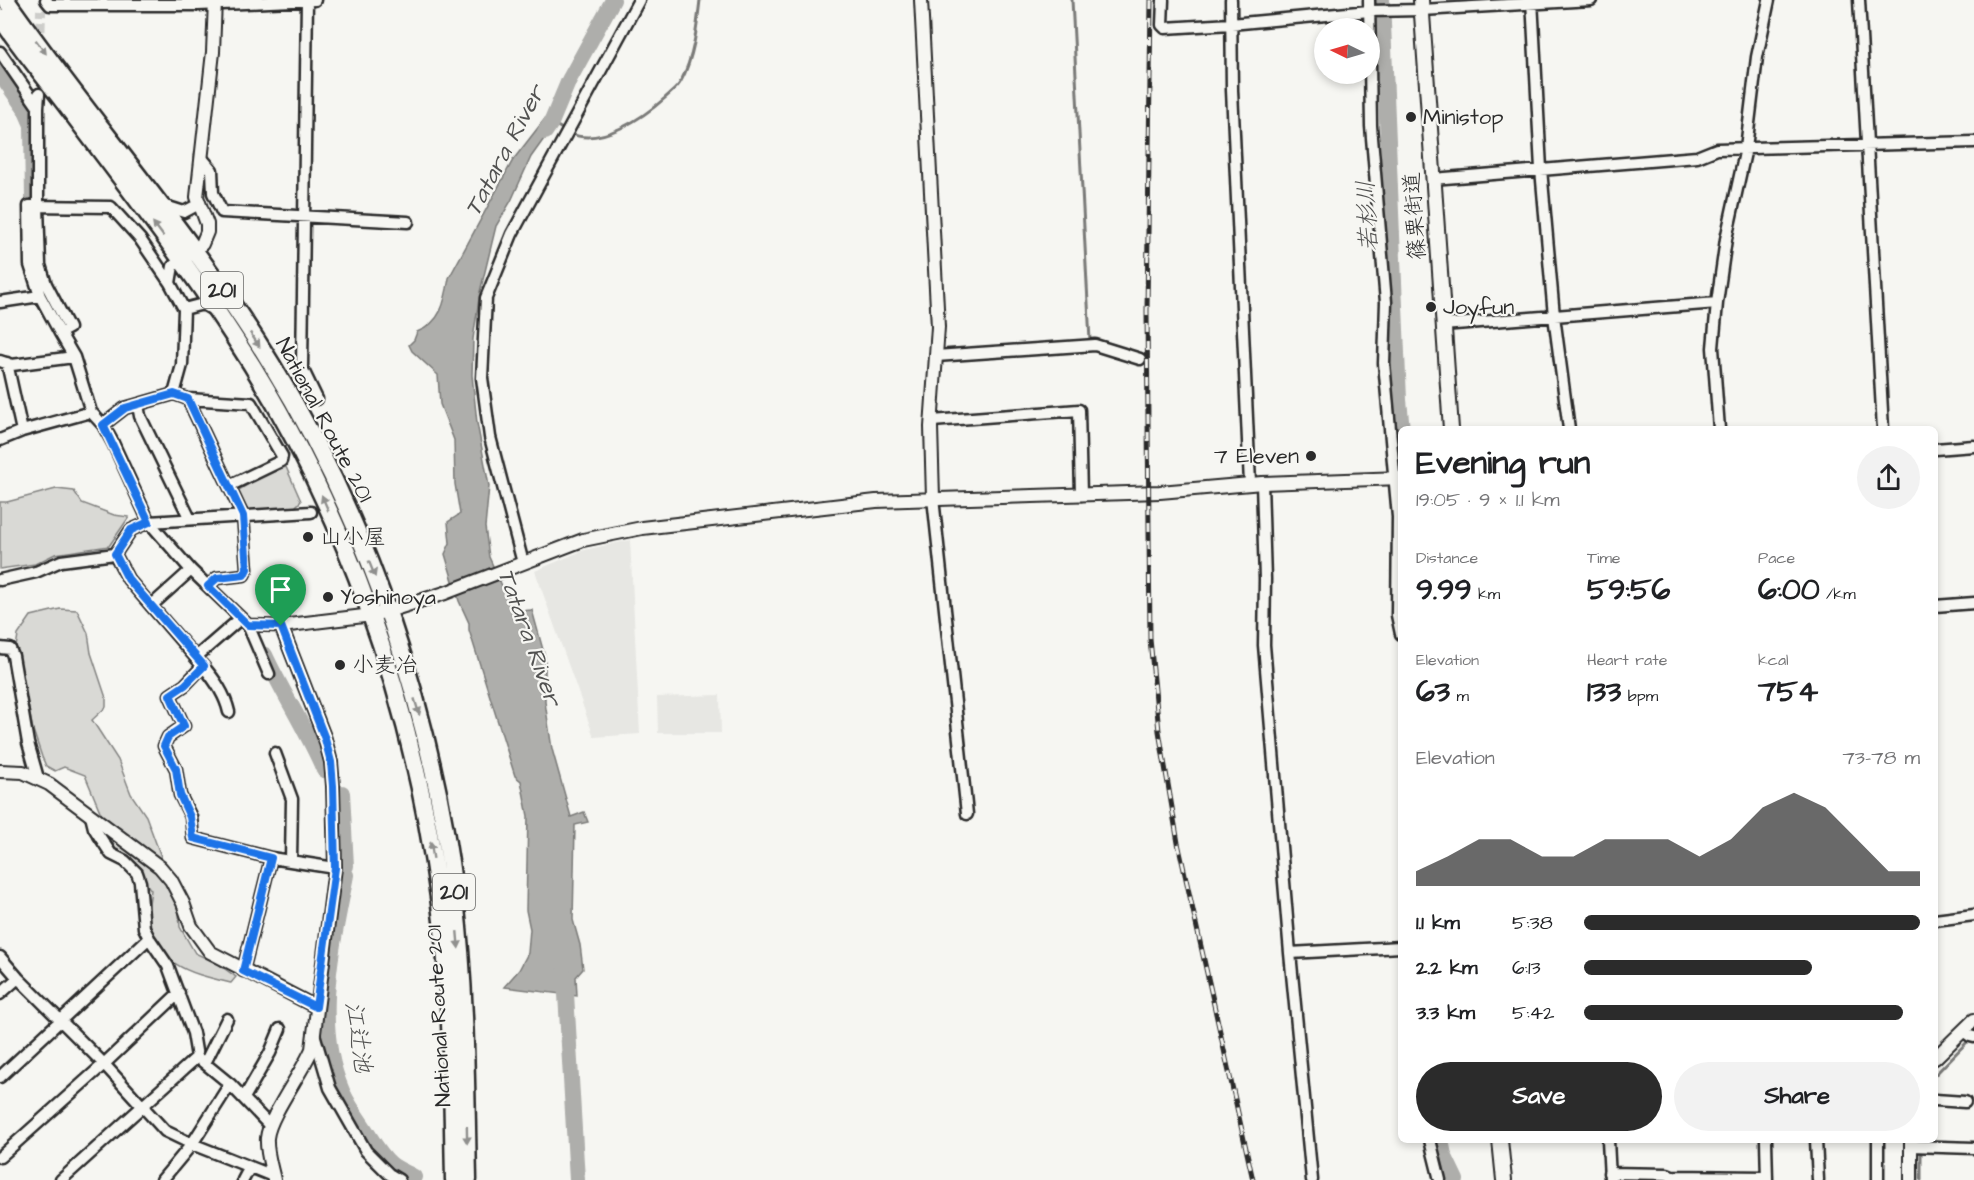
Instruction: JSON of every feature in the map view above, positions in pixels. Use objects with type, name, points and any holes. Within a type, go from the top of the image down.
[{"type":"highway","name":"National Route 201","points":[[6,0],[159,203],[219,313],[257,373],[297,444],[380,613],[415,766],[440,898],[447,970],[454,1180]]},
{"type":"highway","name":"National Route 201","points":[[0,17],[189,255],[272,364],[330,472],[380,613],[420,715],[433,773],[454,898],[461,971],[468,1180]]},
{"type":"main road","name":"篠栗街道","points":[[1421,5],[1451,426]]},
{"type":"main road","points":[[1500,1143],[1504,1180]]},
{"type":"street","points":[[307,0],[302,368],[317,399]]},
{"type":"street","points":[[43,3],[50,5],[315,0]]},
{"type":"street","points":[[519,564],[490,437],[482,378],[486,298],[512,234],[639,0]]},
{"type":"street","points":[[921,0],[938,327],[932,421],[933,498],[967,814]]},
{"type":"street","points":[[1163,0],[1162,26],[1164,28],[1231,24],[1369,5],[1591,0]]},
{"type":"street","points":[[1231,0],[1256,484],[1265,579],[1264,645],[1312,1180]]},
{"type":"street","points":[[1719,426],[1713,348],[1717,303],[1726,239],[1746,148],[1757,57],[1770,0]]},
{"type":"street","points":[[1859,0],[1883,426]]},
{"type":"street","points":[[170,284],[173,266],[202,244],[207,232],[207,224],[199,204],[198,189],[213,52],[215,2]]},
{"type":"street","points":[[1532,2],[1541,169],[1554,316],[1569,426]]},
{"type":"street","points":[[1369,5],[1371,126],[1386,302],[1384,363],[1398,478],[1398,620]]},
{"type":"street","points":[[0,52],[38,107]]},
{"type":"street","points":[[39,94],[40,265],[46,284],[69,328],[60,333]]},
{"type":"street","points":[[1433,178],[1697,157],[1717,149],[1974,142]]},
{"type":"street","points":[[201,157],[212,170],[213,193],[222,212],[408,222]]},
{"type":"street","points":[[159,203],[184,212],[199,204]]},
{"type":"street","points":[[174,394],[182,365],[184,309],[140,239],[111,207],[29,206],[30,265],[40,296],[74,357],[91,412],[103,425],[149,522],[191,570],[244,621],[269,674]]},
{"type":"street","points":[[0,302],[40,296]]},
{"type":"street","points":[[1443,325],[1717,303]]},
{"type":"street","points":[[184,309],[203,304],[219,313]]},
{"type":"street","points":[[936,356],[1095,345],[1140,359]]},
{"type":"street","points":[[3,362],[12,365],[74,357]]},
{"type":"street","points":[[3,362],[22,431]]},
{"type":"street","points":[[103,425],[125,408],[174,394],[188,399],[251,403],[282,456],[281,461],[229,486]]},
{"type":"street","points":[[188,399],[243,516],[247,569],[244,575],[217,578],[208,586]]},
{"type":"street","points":[[138,405],[140,416],[190,519]]},
{"type":"street","points":[[932,421],[1079,410],[1080,495]]},
{"type":"street","points":[[0,440],[22,431],[91,412]]},
{"type":"street","points":[[1938,449],[1974,446]]},
{"type":"street","points":[[335,868],[271,858],[193,838],[190,817],[180,795],[176,769],[164,746],[168,737],[184,726],[170,695],[185,685],[200,661],[244,621],[281,626],[380,613],[453,589],[574,543],[610,533],[876,501],[1160,492],[1256,484],[1398,478]]},
{"type":"street","points":[[0,580],[36,572],[61,561],[115,554],[131,530],[149,522],[311,512]]},
{"type":"street","points":[[115,554],[128,579],[215,680],[229,712]]},
{"type":"street","points":[[151,606],[191,570]]},
{"type":"street","points":[[1938,606],[1974,603]]},
{"type":"street","points":[[273,1178],[267,1152],[270,1126],[312,1049],[335,868],[336,830],[331,762],[325,739],[281,626]]},
{"type":"street","points":[[0,648],[10,649],[13,656],[28,743],[38,778]]},
{"type":"street","points":[[275,753],[292,800],[291,861]]},
{"type":"street","points":[[0,771],[23,772],[38,778],[160,867],[171,880],[183,903],[191,926],[210,952],[316,1007]]},
{"type":"street","points":[[92,816],[94,828],[111,854],[125,861],[137,873],[142,892],[144,927],[168,966],[201,1060],[230,1084],[270,1126]]},
{"type":"street","points":[[243,971],[271,858]]},
{"type":"street","points":[[1938,920],[1974,915]]},
{"type":"street","points":[[0,1077],[149,938]]},
{"type":"street","points":[[1290,953],[1398,947]]},
{"type":"street","points":[[0,957],[104,1064],[165,1131],[273,1178]]},
{"type":"street","points":[[0,994],[18,978]]},
{"type":"street","points":[[0,1157],[179,993]]},
{"type":"street","points":[[61,1180],[141,1106],[201,1060],[226,1019]]},
{"type":"street","points":[[1938,1056],[1969,1034],[1974,1020]]},
{"type":"street","points":[[244,1098],[270,1053],[280,1029]]},
{"type":"street","points":[[314,1035],[330,1088],[366,1151],[389,1174],[399,1180]]},
{"type":"street","points":[[162,1180],[192,1144],[230,1084]]},
{"type":"street","points":[[1938,1100],[1965,1101]]},
{"type":"street","points":[[1432,1143],[1440,1180]]},
{"type":"street","points":[[1608,1143],[1610,1176],[1667,1174],[1767,1178],[1766,1143]]},
{"type":"street","points":[[1816,1143],[1818,1180]]},
{"type":"street","points":[[1878,1143],[1878,1180]]},
{"type":"street","points":[[1911,1180],[1911,1143],[1974,1148]]},
{"type":"street","points":[[243,1180],[250,1167]]},
{"type":"shaded area","points":[[286,467],[301,501],[295,507],[249,510],[244,508],[237,491],[267,473]]},
{"type":"shaded area","points":[[56,489],[74,491],[82,503],[114,515],[129,517],[109,546],[55,554],[35,564],[0,569],[0,502]]},
{"type":"shaded area","points":[[630,540],[640,734],[594,737],[535,571],[584,550]]},
{"type":"shaded area","points":[[60,609],[77,610],[88,633],[91,653],[106,698],[106,707],[92,720],[118,760],[131,794],[146,816],[178,903],[180,927],[195,953],[218,964],[236,977],[231,983],[189,971],[167,957],[153,934],[149,918],[151,890],[135,868],[116,850],[85,775],[64,767],[55,771],[46,766],[33,730],[26,695],[13,665],[18,635],[31,616]]},
{"type":"shaded area","points":[[720,695],[721,733],[658,733],[657,697]]},
{"type":"water","points":[[551,111],[561,115],[531,157],[511,201],[496,226],[480,292],[473,339],[472,375],[477,423],[489,486],[485,527],[489,557],[503,588],[518,611],[532,610],[545,657],[545,702],[552,749],[571,817],[584,812],[588,822],[575,825],[573,920],[580,945],[583,969],[576,977],[577,996],[504,987],[519,970],[528,953],[530,929],[526,910],[528,816],[521,781],[515,776],[469,630],[469,623],[459,601],[445,554],[450,543],[448,522],[460,514],[455,484],[454,440],[440,404],[438,375],[412,351],[409,345],[417,332],[437,317],[446,295],[449,278],[513,160]]},
{"type":"waterway","name":"Tatara River","points":[[545,132],[569,80],[613,0]]},
{"type":"waterway","points":[[570,133],[582,137],[607,134],[645,114],[680,84],[692,52],[700,0]]},
{"type":"waterway","points":[[1072,0],[1090,341]]},
{"type":"waterway","name":"若杉川","points":[[1382,0],[1402,426]]},
{"type":"waterway","name":"江辻池","points":[[0,73],[25,109],[32,125],[33,201]]},
{"type":"waterway","points":[[552,123],[564,130]]},
{"type":"waterway","name":"江辻池","points":[[265,655],[324,770]]},
{"type":"waterway","name":"江辻池","points":[[342,793],[346,866]]},
{"type":"waterway","name":"江辻池","points":[[346,875],[328,983],[328,1038],[333,1065],[346,1099],[378,1150],[391,1164],[414,1177]]},
{"type":"waterway","name":"Tatara River","points":[[563,974],[577,1180]]},
{"type":"waterway","points":[[1938,1072],[1971,1038]]},
{"type":"waterway","name":"若杉川","points":[[1442,1143],[1444,1155],[1456,1180]]},
{"type":"waterway","points":[[1921,1143],[1921,1180]]},
{"type":"tunnel","points":[[40,46],[41,10]]},
{"type":"railway","points":[[1151,0],[1147,311],[1150,639],[1159,731],[1178,843],[1253,1180]]},
{"type":"place","name":"Ministop","points":[[1411,117]]},
{"type":"place","name":"Joyfun","points":[[1431,307]]},
{"type":"place","name":"7 Eleven","points":[[1311,456]]},
{"type":"place","name":"山小屋","points":[[308,537]]},
{"type":"place","name":"Yoshinoya","points":[[328,597]]},
{"type":"place","name":"小麦冶","points":[[340,665]]},
{"type":"route","points":[[174,394],[188,399],[243,516],[247,569],[244,575],[217,578],[208,586],[248,625],[281,626],[325,739],[331,762],[336,830],[335,868],[316,1007],[243,971],[271,858],[193,838],[190,817],[180,795],[176,769],[164,746],[168,737],[184,726],[170,695],[185,685],[204,666],[128,579],[115,554],[131,530],[149,522],[103,425],[125,408],[167,398],[174,394]]}]
